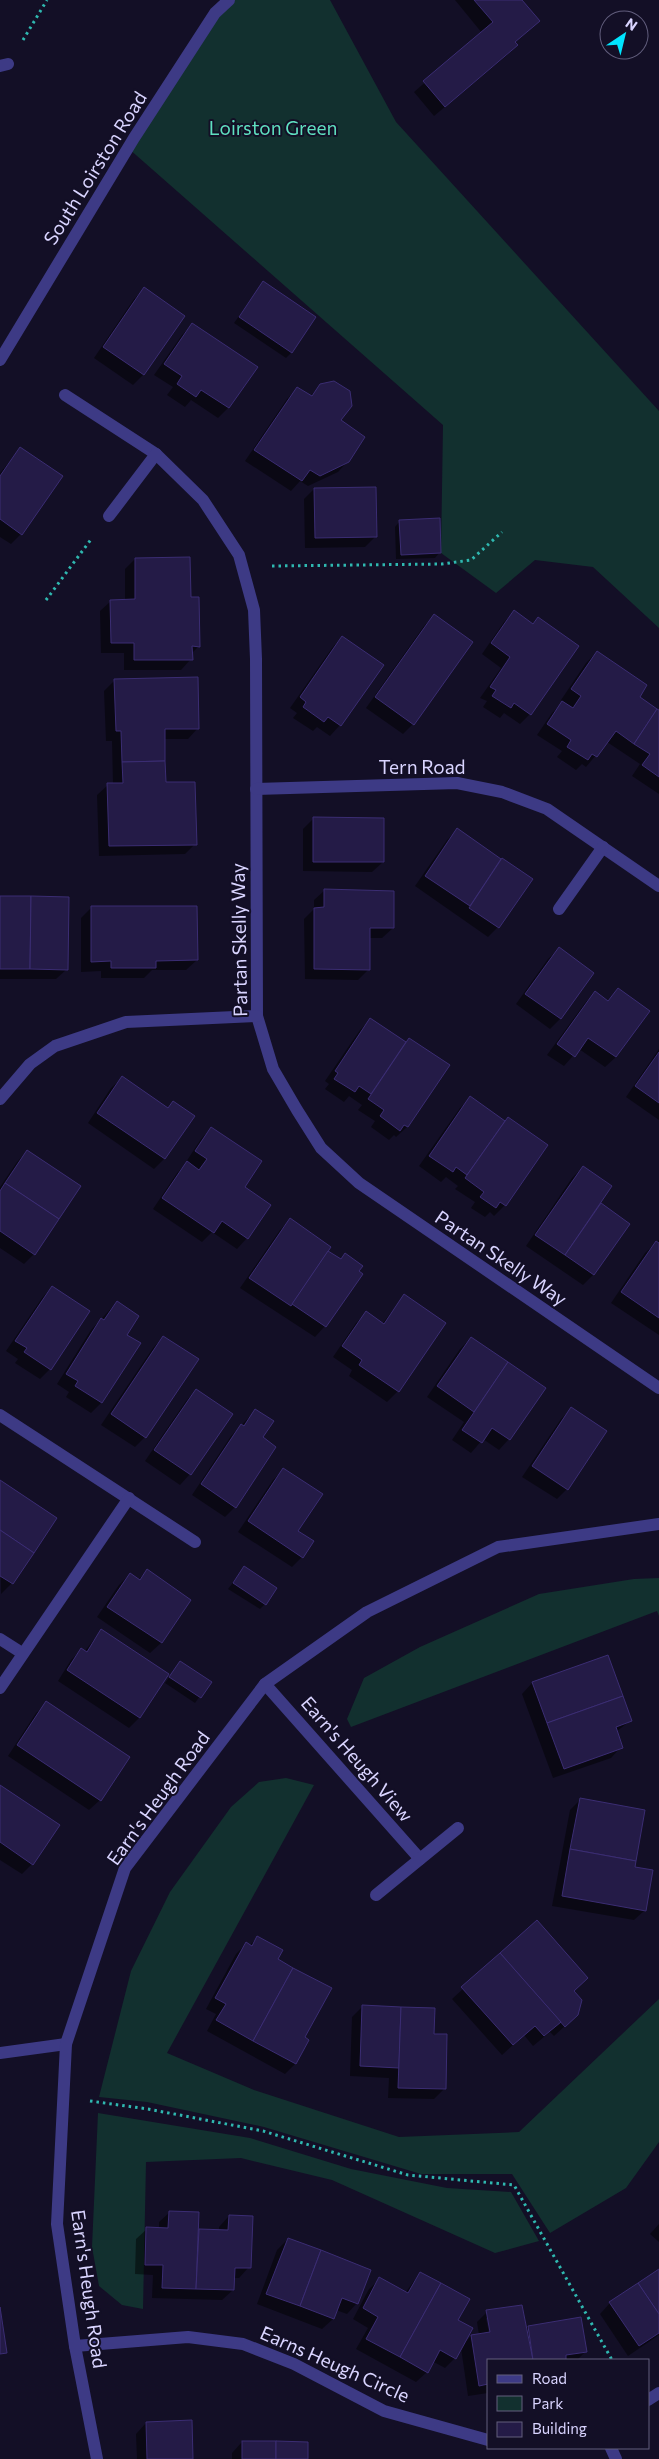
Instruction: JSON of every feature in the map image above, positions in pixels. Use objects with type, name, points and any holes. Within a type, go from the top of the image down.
[{"type":"street","name":"South Loirston Road","points":[[0,360],[134,138],[215,13],[229,0]]},
{"type":"street","name":"Partan Skelly Way","points":[[65,395],[156,454],[203,500],[239,555],[254,610],[257,1016],[273,1070],[316,1141],[327,1154],[359,1183],[659,1388]]},
{"type":"street","points":[[109,516],[156,454]]},
{"type":"street","name":"Tern Road","points":[[256,789],[457,783],[502,792],[547,809],[659,886]]},
{"type":"street","points":[[559,909],[602,847]]},
{"type":"street","points":[[0,1099],[30,1064],[55,1046],[126,1022],[257,1016]]},
{"type":"street","points":[[0,1415],[195,1542]]},
{"type":"street","points":[[0,1688],[129,1498]]},
{"type":"street","name":"Earn's Heugh Road","points":[[97,2459],[76,2346],[57,2224],[66,2044],[125,1868],[265,1684],[368,1612],[498,1547],[659,1524]]},
{"type":"street","points":[[0,1639],[22,1653]]},
{"type":"street","name":"Earn's Heugh View","points":[[265,1684],[420,1859]]},
{"type":"street","points":[[376,1895],[458,1828]]},
{"type":"street","points":[[0,2053],[66,2044]]},
{"type":"street","name":"Earns Heugh Circle","points":[[76,2346],[188,2338],[243,2344],[294,2364],[384,2411],[487,2440]]},
{"type":"path","points":[[4,65],[47,0]]},
{"type":"path","points":[[46,600],[109,516]]},
{"type":"path","points":[[241,566],[442,564],[470,560],[502,532]]},
{"type":"path","points":[[64,2098],[148,2109],[263,2132],[408,2175],[514,2185],[611,2359]]},
{"type":"green space","name":"Loirston Green","points":[[229,0],[330,0],[396,122],[659,411],[659,628],[593,567],[535,560],[496,593],[441,553],[443,425],[128,148]]},
{"type":"green space","points":[[659,1578],[659,1616],[657,1611],[351,1727],[347,1719],[364,1678],[420,1647],[539,1594],[634,1579]]},
{"type":"green space","points":[[286,1778],[314,1785],[167,2053],[254,2090],[399,2137],[519,2132],[659,1999],[659,2142],[626,2188],[550,2233],[512,2174],[421,2174],[264,2127],[147,2102],[99,2097],[131,1971],[170,1892],[231,1807],[259,1782]]},
{"type":"green space","points":[[98,2113],[250,2138],[351,2169],[447,2188],[511,2192],[539,2241],[495,2253],[332,2180],[241,2158],[146,2162],[143,2309],[122,2305],[99,2286],[92,2247]]},
{"type":"building","points":[[474,0],[522,0],[540,21],[515,42],[518,45],[445,107],[423,81],[493,22]]},
{"type":"building","points":[[263,281],[316,317],[292,353],[239,317]]},
{"type":"building","points":[[144,287],[185,316],[144,375],[103,347]]},
{"type":"building","points":[[192,323],[258,367],[229,408],[201,390],[196,397],[177,384],[182,376],[164,364]]},
{"type":"building","points":[[334,381],[350,391],[352,406],[341,420],[365,437],[349,462],[320,476],[310,470],[302,481],[254,450],[297,387],[312,396],[320,384]]},
{"type":"building","points":[[20,447],[63,476],[22,535],[0,519],[0,476]]},
{"type":"building","points":[[376,487],[377,537],[315,538],[314,488]]},
{"type":"building","points":[[440,518],[441,553],[401,555],[399,520]]},
{"type":"building","points":[[190,557],[191,597],[199,597],[200,647],[192,646],[193,660],[134,660],[134,643],[111,643],[110,600],[135,599],[135,558]]},
{"type":"building","points":[[514,610],[533,624],[538,617],[579,646],[531,715],[514,703],[511,708],[492,696],[496,690],[490,687],[510,657],[491,643]]},
{"type":"building","points":[[434,614],[473,642],[414,725],[375,697]]},
{"type":"building","points":[[342,636],[384,665],[341,726],[328,717],[324,722],[303,707],[306,702],[300,697]]},
{"type":"building","points":[[597,651],[647,685],[640,697],[657,709],[634,744],[616,731],[597,757],[592,754],[588,760],[567,747],[571,740],[547,724],[562,701],[573,708],[581,696],[571,689]]},
{"type":"building","points":[[198,677],[199,729],[165,729],[165,761],[122,762],[121,731],[116,731],[114,679]]},
{"type":"building","points":[[657,709],[659,710],[659,777],[642,765],[650,754],[634,744]]},
{"type":"building","points":[[165,761],[166,782],[195,782],[197,845],[109,846],[107,783],[123,783],[122,762]]},
{"type":"building","points":[[313,817],[384,818],[384,862],[313,862]]},
{"type":"building","points":[[457,828],[501,859],[470,906],[425,876]]},
{"type":"building","points":[[502,858],[533,879],[499,928],[469,908]]},
{"type":"building","points":[[324,889],[394,891],[394,928],[370,928],[370,970],[314,969],[314,908],[324,907]]},
{"type":"building","points":[[0,896],[31,896],[30,969],[0,969]]},
{"type":"building","points":[[31,896],[69,897],[68,970],[30,969]]},
{"type":"building","points":[[91,906],[197,906],[198,960],[156,961],[156,968],[111,968],[111,961],[91,962]]},
{"type":"building","points":[[559,947],[594,973],[561,1019],[525,994]]},
{"type":"building","points":[[618,988],[650,1011],[616,1057],[588,1038],[575,1057],[557,1044],[595,991],[608,1001]]},
{"type":"building","points":[[370,1018],[406,1042],[371,1094],[359,1086],[355,1092],[334,1079],[338,1073],[335,1071]]},
{"type":"building","points":[[409,1038],[450,1065],[408,1127],[404,1125],[400,1131],[380,1116],[384,1110],[368,1099]]},
{"type":"building","points":[[659,1052],[659,1103],[635,1086]]},
{"type":"building","points":[[122,1076],[168,1108],[173,1101],[195,1116],[165,1159],[97,1113]]},
{"type":"building","points":[[470,1096],[505,1121],[467,1175],[456,1167],[453,1172],[429,1156]]},
{"type":"building","points":[[508,1117],[548,1145],[506,1206],[500,1202],[496,1208],[480,1197],[484,1192],[465,1178]]},
{"type":"building","points":[[211,1127],[262,1161],[245,1187],[271,1205],[248,1239],[222,1221],[214,1233],[162,1198],[187,1161],[199,1170],[207,1159],[195,1151]]},
{"type":"building","points":[[27,1150],[81,1186],[59,1219],[5,1183]]},
{"type":"building","points":[[583,1166],[612,1186],[565,1255],[535,1235]]},
{"type":"building","points":[[5,1183],[59,1219],[35,1255],[0,1231],[0,1191]]},
{"type":"building","points":[[601,1203],[630,1224],[594,1275],[565,1255]]},
{"type":"building","points":[[290,1218],[331,1247],[291,1306],[249,1278]]},
{"type":"building","points":[[656,1241],[659,1243],[659,1318],[621,1292]]},
{"type":"building","points":[[328,1251],[341,1259],[345,1253],[363,1266],[359,1271],[363,1274],[326,1327],[292,1304]]},
{"type":"building","points":[[52,1286],[90,1311],[51,1370],[24,1352],[27,1348],[15,1341]]},
{"type":"building","points":[[404,1294],[446,1323],[399,1392],[359,1365],[362,1360],[342,1346],[366,1311],[384,1324]]},
{"type":"building","points":[[117,1301],[139,1316],[127,1335],[141,1343],[102,1403],[75,1386],[78,1381],[66,1374],[101,1318],[104,1320]]},
{"type":"building","points":[[163,1336],[199,1359],[146,1438],[111,1414]]},
{"type":"building","points":[[471,1337],[508,1362],[474,1412],[437,1386]]},
{"type":"building","points":[[508,1362],[546,1388],[510,1440],[492,1428],[482,1443],[462,1430]]},
{"type":"building","points":[[196,1389],[233,1414],[191,1475],[154,1450]]},
{"type":"building","points":[[571,1407],[607,1431],[568,1490],[532,1466]]},
{"type":"building","points":[[255,1409],[274,1421],[263,1437],[276,1447],[236,1508],[201,1484],[241,1424],[244,1426]]},
{"type":"building","points":[[283,1468],[323,1494],[298,1531],[314,1541],[303,1558],[248,1521]]},
{"type":"building","points":[[0,1480],[57,1518],[34,1553],[0,1530]]},
{"type":"building","points":[[0,1530],[34,1553],[13,1584],[0,1576]]},
{"type":"building","points":[[244,1566],[277,1588],[266,1605],[233,1583]]},
{"type":"building","points":[[147,1569],[191,1600],[162,1643],[107,1607],[130,1573],[140,1580]]},
{"type":"building","points":[[101,1629],[169,1674],[140,1718],[67,1670],[81,1648],[87,1652]]},
{"type":"building","points":[[608,1655],[623,1696],[547,1723],[532,1682]]},
{"type":"building","points":[[180,1661],[212,1682],[201,1698],[169,1677]]},
{"type":"building","points":[[623,1696],[632,1721],[616,1727],[623,1748],[564,1769],[547,1723]]},
{"type":"building","points":[[46,1701],[130,1757],[101,1801],[17,1745]]},
{"type":"building","points":[[0,1785],[60,1825],[33,1865],[0,1842]]},
{"type":"building","points":[[580,1798],[645,1810],[636,1861],[570,1849]]},
{"type":"building","points":[[570,1849],[636,1861],[635,1867],[653,1870],[646,1911],[562,1896]]},
{"type":"building","points":[[537,1920],[588,1978],[574,1991],[582,2000],[578,2015],[565,2027],[500,1953]]},
{"type":"building","points":[[257,1936],[283,1950],[278,1959],[293,1968],[253,2041],[216,2020],[226,2004],[215,1998],[246,1942],[252,1946]]},
{"type":"building","points":[[500,1953],[561,2022],[544,2036],[535,2026],[513,2045],[461,1987]]},
{"type":"building","points":[[293,1968],[332,1988],[305,2037],[309,2040],[296,2064],[253,2041]]},
{"type":"building","points":[[362,2005],[401,2007],[399,2068],[360,2066]]},
{"type":"building","points":[[401,2007],[435,2008],[434,2034],[447,2034],[446,2089],[398,2088]]},
{"type":"building","points":[[169,2211],[199,2212],[196,2289],[162,2288],[163,2265],[145,2265],[146,2227],[168,2228]]},
{"type":"building","points":[[229,2215],[253,2216],[251,2268],[235,2268],[234,2290],[196,2289],[199,2229],[228,2230]]},
{"type":"building","points":[[288,2238],[321,2250],[300,2306],[266,2294]]},
{"type":"building","points":[[321,2250],[371,2270],[358,2304],[342,2298],[334,2319],[300,2306]]},
{"type":"building","points":[[659,2269],[659,2314],[638,2283]]},
{"type":"building","points":[[420,2272],[441,2283],[400,2357],[366,2339],[378,2317],[363,2308],[379,2277],[408,2293]]},
{"type":"building","points":[[441,2283],[470,2299],[458,2320],[473,2328],[456,2359],[440,2350],[428,2373],[400,2357]]},
{"type":"building","points":[[638,2283],[659,2314],[659,2333],[639,2346],[609,2302]]},
{"type":"building","points":[[522,2305],[533,2359],[487,2359],[487,2384],[479,2386],[471,2335],[490,2332],[486,2310]]},
{"type":"building","points":[[0,2307],[7,2353],[0,2354]]},
{"type":"building","points":[[581,2317],[587,2352],[566,2355],[566,2359],[533,2359],[528,2326]]},
{"type":"building","points":[[192,2420],[193,2459],[147,2459],[146,2422]]},
{"type":"building","points":[[242,2441],[276,2441],[276,2459],[242,2459]]},
{"type":"building","points":[[276,2441],[308,2442],[308,2459],[276,2459]]}]
